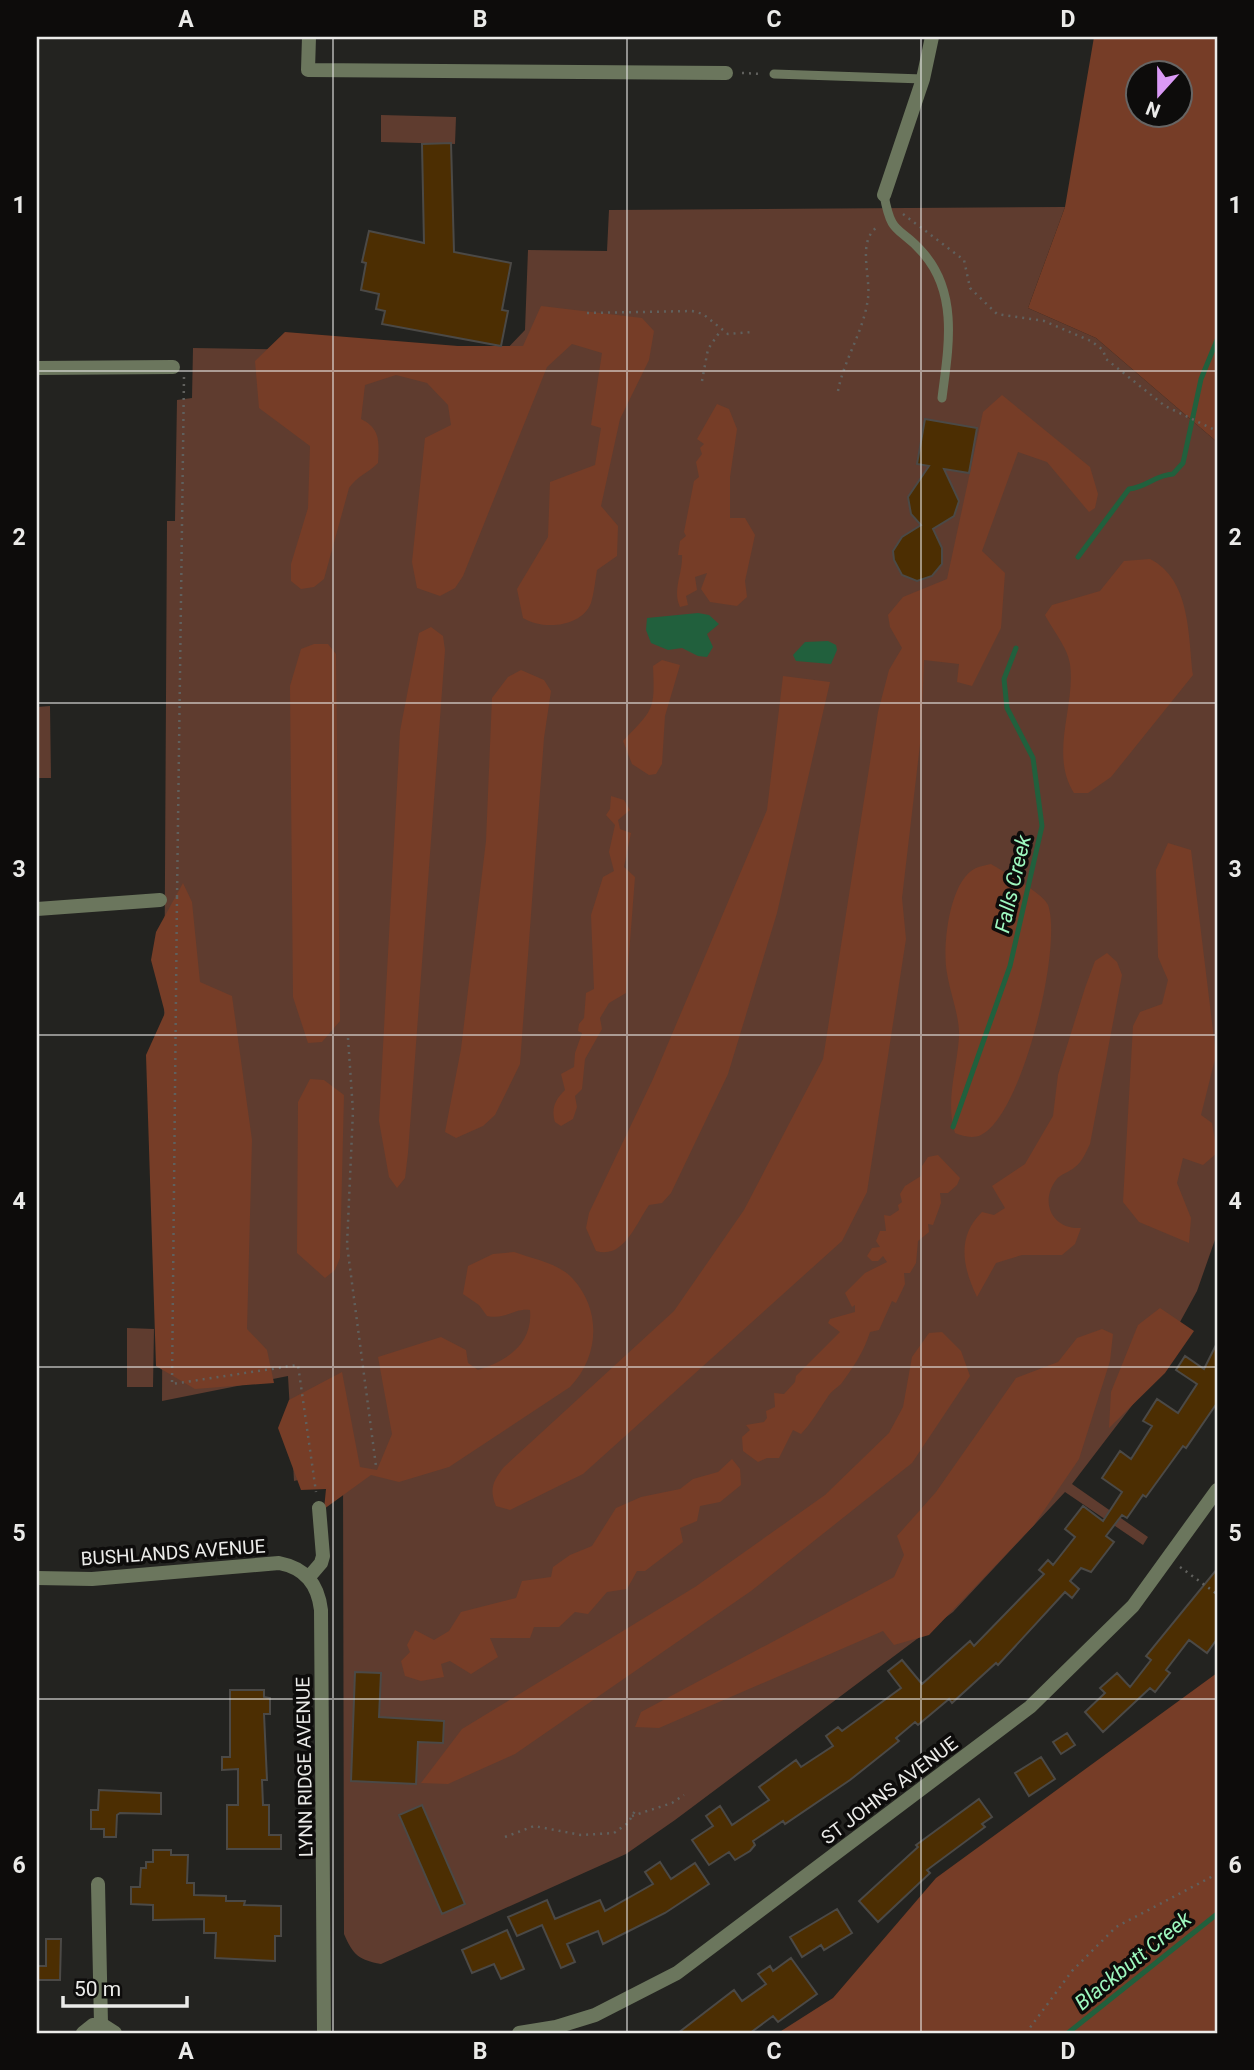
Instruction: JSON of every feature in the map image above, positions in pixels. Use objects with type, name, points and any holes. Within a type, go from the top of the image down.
[{"type":"street","points":[[309,37],[308,70],[726,73]]},
{"type":"street","points":[[884,195],[923,79],[932,37]]},
{"type":"street","points":[[37,368],[173,367]]},
{"type":"street","points":[[37,909],[160,900]]},
{"type":"street","name":"ST JOHNS AVENUE","points":[[519,2033],[556,2027],[596,2015],[677,1973],[1030,1707],[1133,1606],[1217,1490]]},
{"type":"street","points":[[309,1577],[321,1563],[323,1556],[318,1508]]},
{"type":"street","name":"BUSHLANDS AVENUE","points":[[37,1578],[92,1579],[279,1563],[291,1565],[309,1577]]},
{"type":"street","name":"LYNN RIDGE AVENUE","points":[[309,1577],[320,1597],[321,1610],[324,2033]]},
{"type":"street","points":[[98,1884],[101,2024]]},
{"type":"street","points":[[83,2033],[93,2025],[101,2024],[115,2033]]},
{"type":"lane","points":[[774,74],[923,79]]},
{"type":"lane","points":[[884,195],[889,223],[924,253],[939,278],[950,324],[942,398]]},
{"type":"path","points":[[726,73],[774,74]]},
{"type":"path","points":[[884,195],[901,212],[964,260],[970,288],[997,314],[1044,321],[1091,341],[1103,350],[1106,359],[1172,408],[1217,431]]},
{"type":"path","points":[[838,391],[842,369],[864,318],[869,296],[865,256],[869,236],[876,228],[889,223]]},
{"type":"path","points":[[587,313],[692,311],[703,314],[728,334],[752,332]]},
{"type":"path","points":[[702,381],[708,349],[721,330]]},
{"type":"path","points":[[173,367],[185,367],[172,1384],[298,1365],[318,1508]]},
{"type":"path","points":[[160,900],[177,898]]},
{"type":"path","points":[[348,1038],[353,1111],[347,1245],[376,1466]]},
{"type":"path","points":[[1166,1557],[1217,1594]]},
{"type":"path","points":[[632,1816],[672,1803],[684,1795]]},
{"type":"path","points":[[505,1837],[534,1826],[581,1835],[614,1833],[623,1829],[636,1809]]},
{"type":"path","points":[[1026,2033],[1072,1971],[1116,1927],[1217,1874]]},
{"type":"shaded area","points":[[1094,37],[1217,37],[1217,442],[1096,338],[1028,308],[1065,207]]},
{"type":"shaded area","points":[[381,115],[456,117],[455,144],[381,142]]},
{"type":"shaded area","points":[[1065,207],[1028,308],[1096,338],[1217,442],[1217,1234],[1197,1291],[1140,1395],[1072,1484],[1148,1537],[1143,1545],[1065,1492],[953,1612],[626,1854],[381,1964],[367,1961],[354,1952],[344,1934],[343,1469],[294,1481],[288,1376],[162,1401],[167,521],[175,521],[177,400],[192,398],[193,348],[503,353],[525,330],[528,250],[607,251],[609,210]]},
{"type":"shaded area","points":[[541,306],[642,318],[654,331],[649,360],[620,419],[601,506],[618,526],[617,556],[597,570],[591,603],[586,611],[579,618],[560,624],[531,622],[523,618],[517,589],[548,537],[550,482],[595,465],[601,428],[591,425],[602,353],[572,344],[547,367],[463,576],[455,588],[440,596],[417,588],[412,562],[425,438],[451,425],[448,405],[427,383],[396,375],[365,385],[361,419],[372,427],[377,437],[378,463],[349,488],[324,579],[314,587],[301,589],[291,581],[291,564],[308,508],[310,446],[259,408],[255,361],[285,332],[458,346],[523,346]]},
{"type":"shaded area","points":[[1002,395],[1090,467],[1098,494],[1095,508],[1089,512],[1047,462],[1018,452],[982,551],[1005,573],[1001,628],[972,686],[957,682],[959,664],[924,660],[921,736],[902,898],[906,939],[867,1192],[842,1241],[583,1474],[510,1510],[496,1506],[493,1485],[504,1467],[674,1311],[744,1210],[823,1059],[878,712],[889,670],[902,648],[890,627],[888,615],[903,597],[947,579],[983,412]]},
{"type":"shaded area","points":[[717,404],[729,409],[737,429],[730,477],[730,518],[745,518],[755,535],[745,581],[747,597],[737,606],[710,602],[701,589],[707,573],[695,577],[697,590],[686,596],[688,605],[680,607],[677,588],[682,562],[682,555],[678,555],[680,541],[686,536],[684,532],[694,481],[699,477],[696,462],[702,454],[700,448],[704,444],[697,439]]},
{"type":"shaded area","points":[[1150,559],[1163,568],[1180,594],[1188,626],[1193,675],[1111,777],[1088,793],[1074,793],[1067,778],[1063,746],[1070,696],[1070,664],[1063,645],[1045,615],[1052,605],[1100,591],[1124,561]]},
{"type":"shaded area","points":[[698,613],[709,615],[719,624],[707,634],[713,647],[707,657],[698,656],[682,648],[668,650],[651,643],[646,630],[647,618]]},
{"type":"shaded area","points":[[431,627],[443,636],[445,650],[408,1153],[405,1178],[397,1188],[389,1177],[379,1121],[400,731],[419,633]]},
{"type":"shaded area","points":[[828,641],[836,645],[837,650],[831,664],[796,661],[793,655],[805,642]]},
{"type":"shaded area","points":[[314,644],[328,644],[336,654],[340,1021],[322,1042],[308,1043],[293,997],[290,686],[301,649]]},
{"type":"shaded area","points":[[662,660],[680,665],[665,716],[662,764],[656,774],[649,775],[632,764],[623,741],[647,715],[653,701],[653,666]]},
{"type":"shaded area","points":[[521,670],[544,680],[551,691],[544,738],[520,1064],[495,1115],[483,1126],[456,1138],[445,1132],[461,1049],[486,841],[492,698],[508,677]]},
{"type":"shaded area","points":[[783,676],[830,682],[777,913],[728,1074],[671,1193],[662,1203],[649,1205],[621,1245],[606,1252],[596,1251],[586,1228],[589,1213],[653,1079],[767,810]]},
{"type":"shaded area","points":[[50,706],[51,778],[37,778],[37,707]]},
{"type":"shaded area","points":[[611,796],[624,800],[630,810],[618,820],[620,829],[631,833],[624,867],[635,877],[626,993],[609,1003],[600,1018],[602,1029],[585,1059],[582,1089],[575,1096],[577,1107],[573,1119],[561,1126],[555,1122],[553,1112],[556,1101],[565,1090],[561,1074],[574,1067],[575,1053],[582,1033],[578,1031],[584,1018],[586,993],[594,989],[591,915],[603,877],[614,871],[609,852],[615,825],[606,815],[610,809]]},
{"type":"shaded area","points":[[1168,843],[1191,850],[1216,1055],[1201,1115],[1212,1123],[1217,1153],[1203,1165],[1183,1158],[1177,1183],[1191,1218],[1189,1243],[1139,1222],[1123,1202],[1133,1026],[1140,1012],[1162,1004],[1168,980],[1158,957],[1156,870]]},
{"type":"shaded area","points":[[991,864],[1045,900],[1051,926],[1050,956],[1036,1028],[1011,1097],[996,1121],[981,1135],[971,1137],[955,1133],[952,1121],[951,1097],[959,1029],[947,973],[947,932],[959,886],[976,868]]},
{"type":"shaded area","points":[[183,883],[192,902],[200,982],[232,996],[252,1140],[247,1329],[267,1350],[274,1383],[195,1389],[156,1366],[146,1055],[165,1013],[151,960],[156,932]]},
{"type":"shaded area","points":[[1107,953],[1117,962],[1122,975],[1090,1144],[1077,1165],[1056,1180],[1049,1197],[1049,1206],[1056,1220],[1063,1225],[1081,1228],[1075,1244],[1062,1255],[1022,1255],[996,1263],[977,1297],[966,1264],[965,1242],[968,1232],[982,1212],[994,1215],[1005,1208],[992,1186],[1025,1164],[1053,1116],[1058,1075],[1085,988],[1095,961]]},
{"type":"shaded area","points":[[310,1079],[324,1080],[344,1095],[340,1258],[335,1270],[325,1278],[297,1253],[298,1102]]},
{"type":"shaded area","points":[[938,1155],[960,1178],[948,1193],[940,1193],[941,1203],[933,1225],[928,1224],[929,1232],[918,1241],[916,1263],[910,1273],[904,1273],[905,1284],[896,1303],[892,1301],[879,1330],[870,1332],[853,1366],[805,1430],[801,1434],[793,1430],[779,1458],[767,1458],[758,1462],[743,1451],[742,1437],[750,1430],[746,1425],[764,1422],[767,1418],[766,1411],[775,1407],[774,1393],[784,1394],[795,1382],[796,1376],[840,1332],[828,1323],[830,1319],[855,1312],[855,1305],[852,1307],[845,1293],[865,1273],[887,1262],[883,1256],[878,1261],[872,1261],[867,1256],[872,1248],[880,1247],[876,1241],[880,1231],[886,1231],[884,1215],[890,1216],[899,1210],[898,1205],[902,1202],[900,1194],[905,1186],[921,1176],[922,1166],[928,1157]]},
{"type":"shaded area","points":[[514,1252],[561,1269],[573,1279],[589,1305],[593,1334],[587,1362],[580,1375],[570,1387],[449,1467],[399,1482],[371,1475],[324,1509],[326,1489],[301,1490],[278,1428],[289,1400],[342,1372],[360,1467],[377,1470],[392,1434],[378,1357],[441,1337],[466,1350],[468,1363],[478,1370],[508,1356],[523,1342],[530,1322],[530,1310],[487,1316],[479,1305],[463,1294],[468,1266],[493,1254]]},
{"type":"shaded area","points":[[1160,1308],[1194,1331],[1165,1373],[1109,1428],[1111,1392],[1138,1325]]},
{"type":"shaded area","points":[[127,1328],[154,1329],[153,1387],[127,1387]]},
{"type":"shaded area","points":[[1102,1329],[1113,1334],[1110,1361],[1079,1459],[1034,1525],[929,1635],[894,1645],[883,1631],[659,1728],[635,1727],[641,1712],[894,1577],[904,1555],[897,1536],[936,1492],[1016,1378],[1058,1362],[1077,1338]]},
{"type":"shaded area","points":[[942,1332],[961,1351],[970,1376],[912,1463],[751,1591],[515,1754],[448,1784],[421,1783],[462,1729],[695,1587],[825,1495],[889,1433],[903,1407],[912,1357],[929,1333]]},
{"type":"shaded area","points":[[732,1459],[740,1469],[741,1485],[720,1502],[700,1506],[697,1521],[680,1528],[683,1542],[645,1571],[637,1571],[627,1589],[607,1592],[588,1614],[575,1612],[559,1627],[534,1627],[530,1638],[490,1638],[498,1657],[471,1674],[450,1661],[441,1664],[444,1677],[421,1681],[405,1676],[401,1661],[410,1652],[407,1645],[415,1630],[434,1640],[449,1631],[461,1612],[516,1598],[522,1581],[551,1577],[553,1567],[570,1555],[592,1546],[616,1508],[641,1497],[680,1489],[693,1479],[718,1472]]},
{"type":"shaded area","points":[[1217,1673],[1217,2033],[778,2033],[833,1998],[936,1878]]},
{"type":"building","points":[[451,143],[454,252],[511,263],[502,310],[508,311],[501,346],[382,324],[385,311],[376,309],[379,294],[361,290],[366,263],[362,262],[369,231],[424,243],[422,144]]},
{"type":"building","points":[[925,419],[977,428],[969,473],[944,469],[959,501],[954,516],[933,529],[942,548],[942,564],[932,576],[917,581],[902,575],[894,560],[893,551],[902,537],[921,525],[911,514],[908,497],[929,466],[917,464]]},
{"type":"building","points":[[1217,1343],[1217,1403],[1186,1448],[1183,1446],[1146,1497],[1143,1495],[1127,1518],[1122,1515],[1106,1536],[1114,1542],[1091,1572],[1081,1568],[1070,1581],[1079,1589],[1072,1598],[1065,1592],[998,1665],[996,1663],[952,1703],[949,1699],[918,1725],[915,1722],[896,1738],[899,1741],[850,1780],[785,1824],[783,1821],[753,1841],[755,1845],[750,1851],[735,1860],[729,1852],[709,1865],[692,1840],[713,1826],[706,1816],[720,1806],[732,1825],[769,1800],[759,1787],[796,1760],[801,1767],[833,1746],[826,1736],[838,1727],[842,1731],[901,1688],[888,1671],[902,1660],[922,1684],[970,1641],[974,1646],[1044,1574],[1039,1570],[1048,1560],[1053,1565],[1075,1537],[1065,1529],[1083,1506],[1103,1521],[1122,1492],[1102,1478],[1120,1451],[1131,1459],[1152,1426],[1143,1421],[1157,1399],[1178,1413],[1197,1384],[1176,1370],[1185,1356],[1204,1369]]},
{"type":"building","points":[[1217,1569],[1217,1639],[1207,1653],[1189,1640],[1166,1670],[1170,1673],[1155,1692],[1150,1688],[1103,1732],[1085,1712],[1105,1693],[1100,1688],[1117,1673],[1130,1687],[1151,1660],[1146,1656]]},
{"type":"building","points":[[355,1672],[381,1673],[379,1717],[444,1721],[443,1743],[418,1742],[416,1784],[351,1781]]},
{"type":"building","points":[[230,1690],[264,1690],[264,1697],[270,1698],[270,1714],[264,1714],[267,1780],[262,1780],[263,1805],[269,1805],[269,1835],[281,1835],[281,1849],[227,1849],[227,1805],[238,1805],[238,1769],[222,1770],[222,1757],[230,1757]]},
{"type":"building","points":[[1067,1733],[1075,1745],[1061,1754],[1053,1742]]},
{"type":"building","points":[[1041,1757],[1055,1779],[1029,1796],[1015,1773]]},
{"type":"building","points":[[99,1790],[161,1793],[161,1814],[120,1813],[117,1815],[116,1837],[104,1837],[104,1829],[91,1829],[91,1810],[98,1810]]},
{"type":"building","points":[[979,1799],[992,1817],[982,1824],[985,1827],[927,1870],[930,1873],[878,1922],[859,1901],[918,1847],[916,1845]]},
{"type":"building","points":[[422,1805],[465,1904],[442,1914],[399,1815]]},
{"type":"building","points":[[153,1850],[171,1850],[171,1855],[188,1855],[187,1883],[194,1883],[194,1895],[226,1896],[226,1901],[245,1901],[244,1905],[281,1906],[281,1936],[275,1936],[275,1961],[215,1958],[216,1933],[204,1933],[204,1919],[153,1920],[153,1905],[131,1904],[131,1887],[140,1887],[141,1868],[146,1868],[146,1862],[153,1862]]},
{"type":"building","points":[[660,1862],[671,1879],[695,1863],[709,1884],[665,1913],[603,1944],[598,1931],[567,1944],[575,1962],[561,1968],[542,1925],[517,1936],[508,1917],[547,1900],[555,1919],[600,1900],[605,1911],[653,1884],[645,1872]]},
{"type":"building","points":[[837,1909],[852,1933],[824,1950],[821,1945],[802,1957],[790,1937]]},
{"type":"building","points":[[507,1930],[524,1969],[501,1979],[494,1964],[472,1973],[462,1950]]},
{"type":"building","points":[[46,1939],[61,1939],[60,1980],[37,1980],[37,1966],[46,1966]]},
{"type":"building","points":[[791,1958],[817,1994],[778,2022],[773,2016],[750,2033],[678,2033],[734,1990],[742,2001],[766,1984],[758,1974],[770,1966],[773,1971]]},
{"type":"waterway","name":"Falls Creek","points":[[1078,557],[1129,489],[1173,474],[1183,463],[1201,379],[1217,340]]},
{"type":"waterway","name":"Falls Creek","points":[[953,1127],[1010,966],[1042,826],[1033,758],[1007,708],[1004,679],[1016,648]]},
{"type":"waterway","name":"Blackbutt Creek","points":[[1068,2033],[1217,1914]]}]
